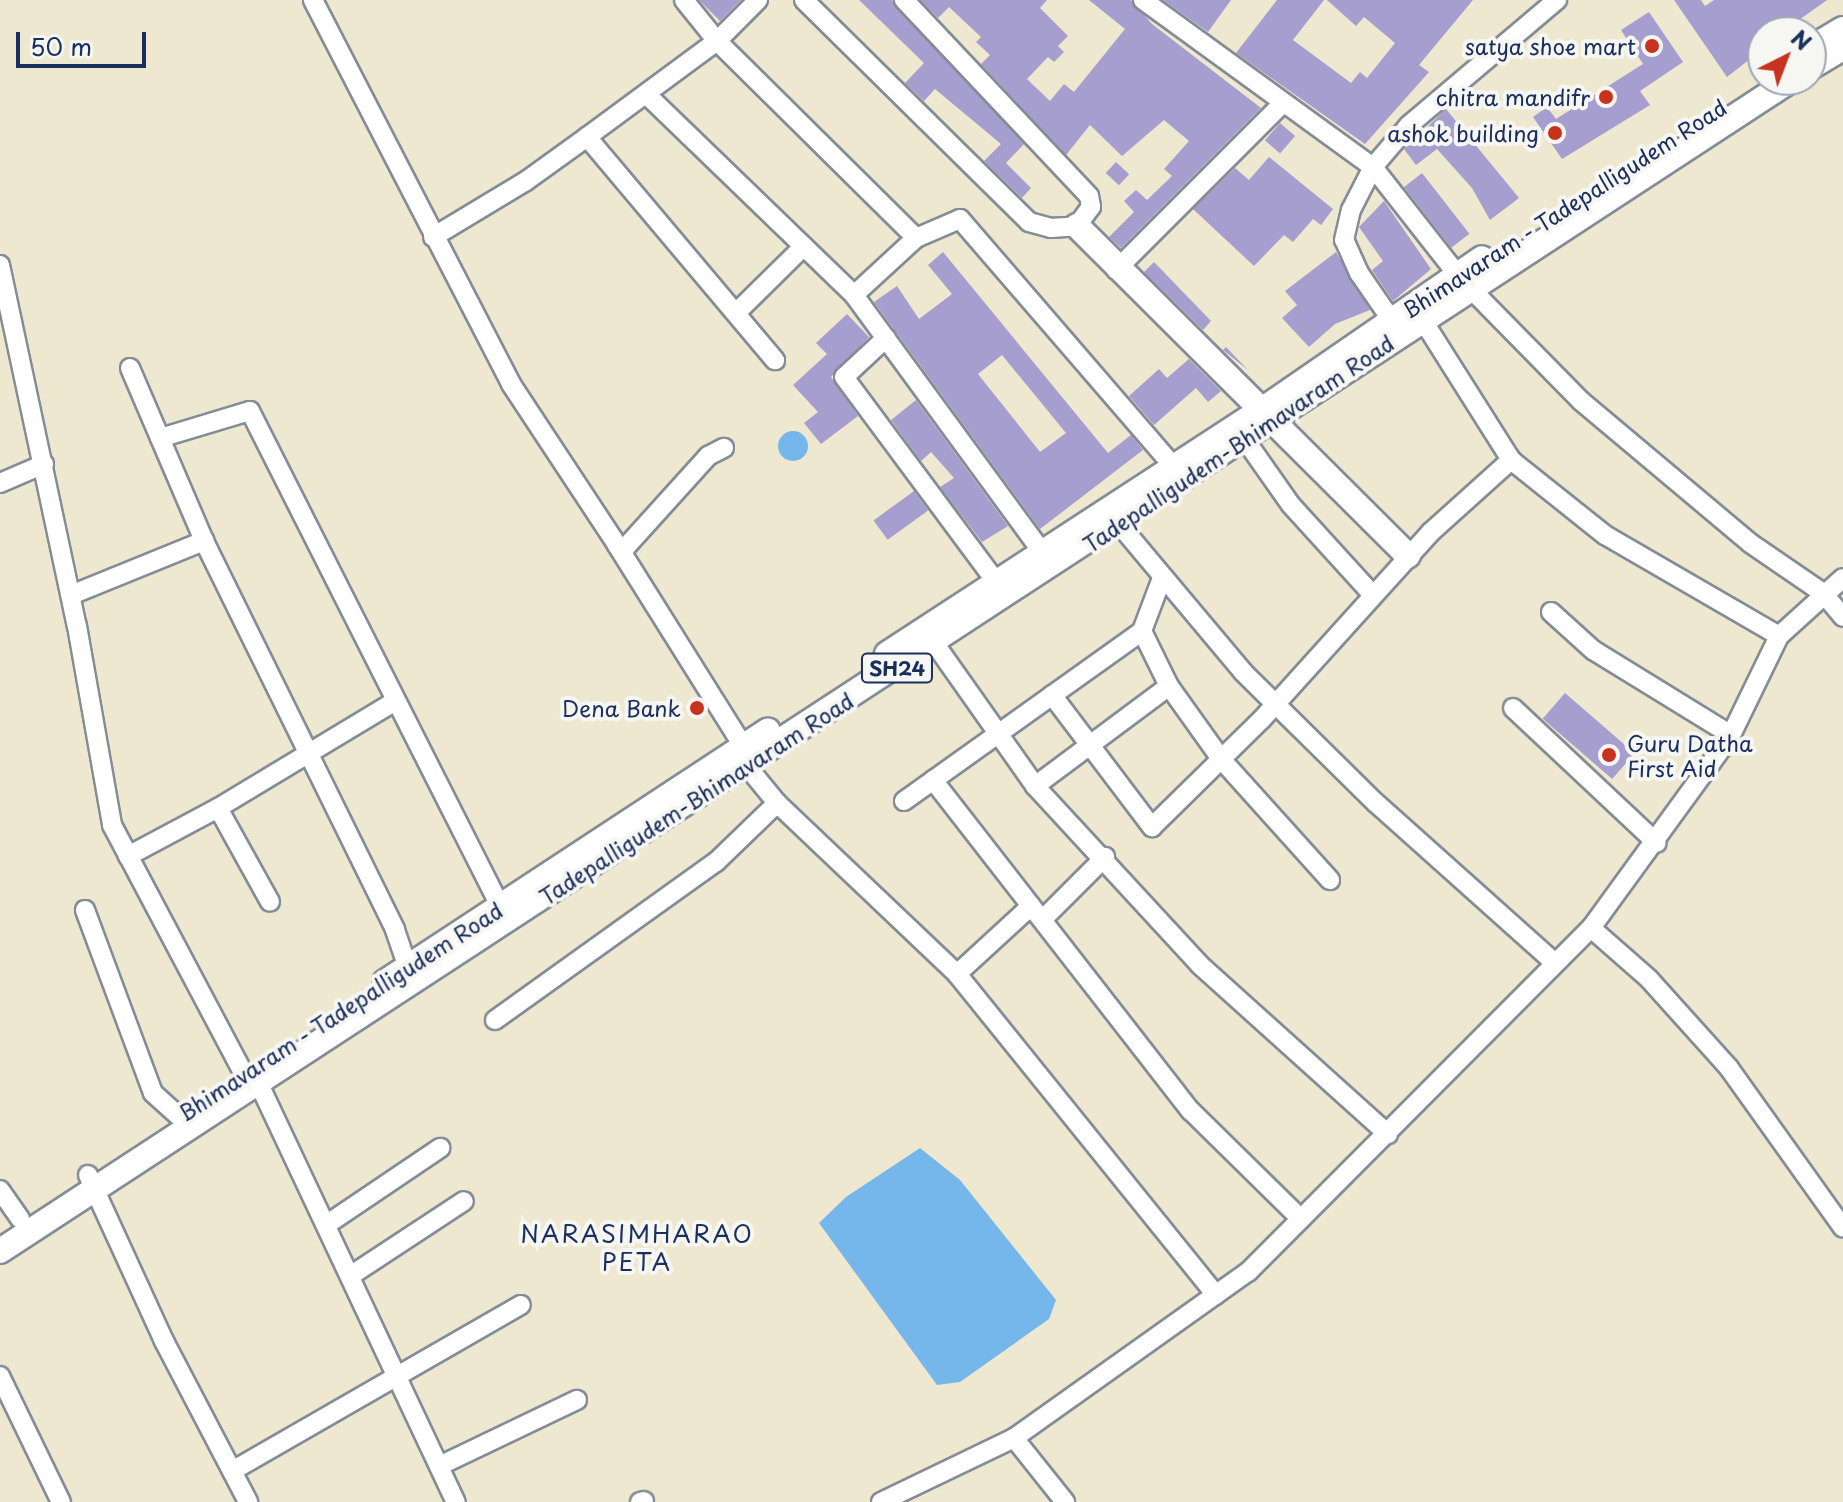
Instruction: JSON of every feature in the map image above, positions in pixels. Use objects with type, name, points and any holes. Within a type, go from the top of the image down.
[{"type":"main road","name":"Bhimavaram - Tadepalligudem Road","points":[[1396,327],[1747,89]]},
{"type":"main road","name":"Tadepalligudem-Bhimavaram Road","points":[[0,1251],[93,1182],[744,755],[935,644],[1119,524],[1217,450],[1246,441],[1267,417],[1396,327],[1422,319],[1463,281],[1765,96]]},
{"type":"main road","points":[[1077,226],[1116,270],[1408,556]]},
{"type":"main road","name":"Bhimavaram - Tadepalligudem Road","points":[[10,1225],[93,1182],[180,1117],[252,1080],[408,967],[500,906],[744,755],[1174,467],[1217,450],[1267,417]]},
{"type":"street","points":[[313,0],[511,384],[617,545],[744,755],[777,803],[957,974],[1216,1295]]},
{"type":"street","points":[[684,0],[717,41],[916,238]]},
{"type":"street","points":[[433,237],[526,181],[646,94],[717,41],[758,0]]},
{"type":"street","points":[[804,0],[1029,222],[1051,228],[1077,226],[1091,207],[1089,196],[904,0]]},
{"type":"street","points":[[1143,0],[1281,105],[1373,167],[1463,281],[1581,401],[1750,543],[1823,593],[1843,617]]},
{"type":"street","points":[[1396,327],[1359,273],[1344,240],[1351,210],[1373,167],[1467,71],[1557,0]]},
{"type":"street","points":[[646,94],[854,295],[1043,553]]},
{"type":"street","points":[[1116,270],[1281,105]]},
{"type":"street","points":[[587,137],[775,360]]},
{"type":"street","points":[[854,295],[916,238],[960,219],[1174,467]]},
{"type":"street","points":[[736,313],[804,246]]},
{"type":"street","points":[[0,265],[71,595],[112,825],[252,1080],[326,1225],[456,1502]]},
{"type":"street","points":[[1422,319],[1511,460],[1605,535],[1779,636]]},
{"type":"street","points":[[886,338],[844,377],[997,583]]},
{"type":"street","points":[[130,368],[204,541],[395,930],[408,967]]},
{"type":"street","points":[[160,438],[250,411],[394,702],[500,906]]},
{"type":"street","points":[[1246,441],[1291,505],[1372,594]]},
{"type":"street","points":[[617,545],[625,548],[708,456],[724,448]]},
{"type":"street","points":[[1052,695],[1087,747],[1152,827],[1275,703],[1408,556],[1511,460]]},
{"type":"street","points":[[0,483],[44,464]]},
{"type":"street","points":[[1119,524],[1162,578],[1275,703],[1555,963]]},
{"type":"street","points":[[71,595],[204,541]]},
{"type":"street","points":[[904,801],[1142,631],[1162,578]]},
{"type":"street","points":[[881,1502],[1014,1438],[1216,1295],[1301,1219],[1591,928],[1657,843],[1731,735],[1779,636],[1843,578]]},
{"type":"street","points":[[1551,612],[1593,650],[1731,735]]},
{"type":"street","points":[[1142,631],[1169,686],[1221,759],[1330,880]]},
{"type":"street","points":[[935,644],[1035,786],[1105,857],[1200,965],[1388,1134]]},
{"type":"street","points":[[1035,786],[1169,686]]},
{"type":"street","points":[[128,856],[218,808],[394,702]]},
{"type":"street","points":[[1513,708],[1657,843]]},
{"type":"street","points":[[933,780],[1191,1111],[1301,1219]]},
{"type":"street","points":[[495,1020],[716,862],[777,803]]},
{"type":"street","points":[[218,808],[270,902]]},
{"type":"street","points":[[957,974],[1105,857]]},
{"type":"street","points":[[85,910],[153,1093],[180,1117]]},
{"type":"street","points":[[1591,928],[1649,979],[1729,1068],[1843,1228]]},
{"type":"street","points":[[326,1225],[440,1148]]},
{"type":"street","points":[[93,1182],[164,1341],[248,1502]]},
{"type":"street","points":[[0,1190],[10,1225]]},
{"type":"street","points":[[350,1276],[464,1201]]},
{"type":"street","points":[[232,1471],[521,1305]]},
{"type":"street","points":[[0,1376],[61,1502]]},
{"type":"street","points":[[439,1466],[577,1400]]},
{"type":"street","points":[[1014,1438],[1065,1502]]},
{"type":"water","points":[[793,431],[803,436],[808,446],[803,456],[793,461],[783,456],[778,446],[783,436]]},
{"type":"water","points":[[920,1148],[960,1180],[1056,1300],[1049,1319],[960,1382],[937,1385],[819,1223],[846,1197]]},
{"type":"building","points":[[699,0],[741,0],[720,21]]},
{"type":"building","points":[[859,0],[892,0],[1024,144],[1006,163],[1031,188],[1022,198],[984,161],[1001,144],[935,89],[924,101],[905,83],[924,63]]},
{"type":"building","points":[[920,0],[1047,0],[1040,8],[1068,36],[1058,46],[1064,52],[1054,62],[1048,57],[1027,79],[1050,101],[1064,84],[1074,92],[1125,29],[1089,0],[1131,0],[1152,24],[1261,108],[1121,248],[1109,237],[1134,212],[1124,201],[1136,190],[1147,200],[1172,176],[1164,169],[1189,141],[1164,120],[1122,156],[1090,125],[1066,155],[981,64],[990,55],[976,42],[981,37],[949,7],[938,18]]},
{"type":"building","points":[[1163,0],[1231,0],[1208,32]]},
{"type":"building","points":[[1277,0],[1324,0],[1293,40],[1351,83],[1360,72],[1367,78],[1395,43],[1364,17],[1356,26],[1327,0],[1473,0],[1419,65],[1429,72],[1365,144],[1236,53]]},
{"type":"building","points":[[1674,0],[1701,0],[1705,6],[1714,0],[1827,0],[1804,16],[1747,16],[1747,61],[1727,77]]},
{"type":"building","points":[[1649,12],[1683,62],[1640,91],[1650,105],[1562,159],[1533,117],[1547,107],[1556,119],[1643,64],[1621,30]]},
{"type":"building","points":[[1446,109],[1519,198],[1490,220],[1472,188],[1437,149],[1416,165],[1404,149]]},
{"type":"building","points":[[1280,123],[1295,136],[1280,153],[1265,140]]},
{"type":"building","points":[[1269,157],[1333,209],[1321,225],[1313,219],[1293,242],[1284,235],[1254,266],[1193,209],[1235,168],[1249,180]]},
{"type":"building","points":[[1116,162],[1129,174],[1119,185],[1106,173]]},
{"type":"building","points":[[1422,173],[1469,234],[1451,248],[1404,187]]},
{"type":"building","points":[[1384,201],[1431,269],[1393,301],[1372,270],[1383,261],[1359,227]]},
{"type":"building","points":[[943,252],[1108,453],[1131,435],[1143,450],[1040,529],[874,302],[897,286],[919,319],[952,294],[928,265]],"holes":[[[1002,355],[1066,433],[1040,452],[978,374]]]},
{"type":"building","points":[[1336,252],[1370,310],[1335,324],[1309,347],[1282,318],[1297,305],[1285,291]]},
{"type":"building","points":[[1154,262],[1211,321],[1203,330],[1144,272]]},
{"type":"building","points":[[847,314],[869,337],[831,377],[858,416],[821,444],[804,423],[818,412],[793,385],[827,354],[816,343]]},
{"type":"building","points":[[1226,347],[1248,370],[1223,350]]},
{"type":"building","points":[[1189,359],[1221,391],[1208,402],[1196,388],[1154,425],[1129,396],[1159,369],[1167,378]]},
{"type":"building","points":[[916,400],[1008,526],[982,542],[940,487],[954,478],[931,452],[921,461],[891,420]]},
{"type":"building","points":[[914,491],[928,510],[888,540],[874,520]]},
{"type":"building","points":[[1565,693],[1634,753],[1612,779],[1543,719]]},
{"type":"place","name":"satya shoe mart","points":[[1652,46]]},
{"type":"place","name":"chitra mandifr","points":[[1606,97]]},
{"type":"place","name":"ashok building","points":[[1555,133]]},
{"type":"place","name":"Dena Bank","points":[[697,708]]},
{"type":"place","name":"Guru Datha First Aid","points":[[1609,755]]},
{"type":"district","name":"NARASIMHARAO PETA","points":[[637,1248]]}]
